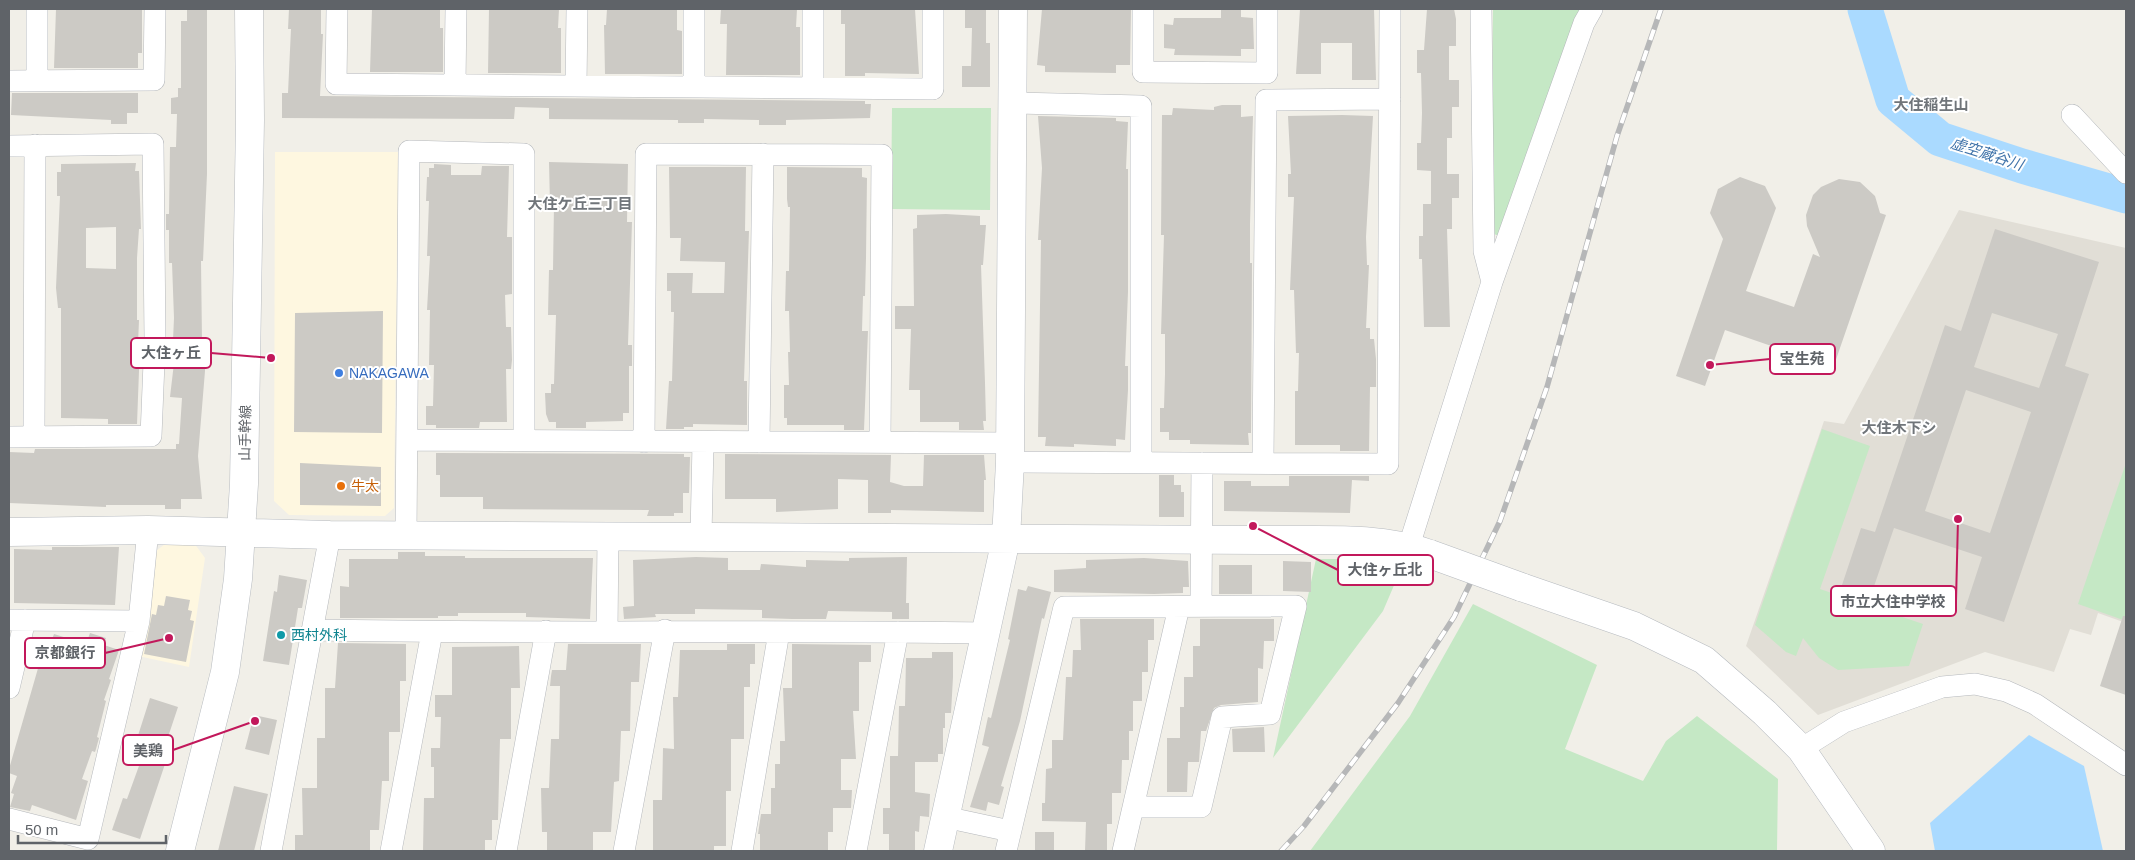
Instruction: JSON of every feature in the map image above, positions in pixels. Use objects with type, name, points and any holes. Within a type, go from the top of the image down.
[{"type":"street","points":[[37,9],[37,80]]},
{"type":"street","points":[[9,80],[154,80],[155,9]]},
{"type":"street","name":"山手幹線","points":[[180,851],[226,672],[238,579],[241,532],[250,129],[249,9]]},
{"type":"street","points":[[337,9],[336,84],[933,89],[933,9]]},
{"type":"street","points":[[455,84],[456,9]]},
{"type":"street","points":[[576,86],[577,9]]},
{"type":"street","points":[[694,9],[694,87]]},
{"type":"street","points":[[813,9],[813,88]]},
{"type":"street","points":[[938,851],[1006,539],[1010,453],[1012,9]]},
{"type":"street","points":[[1143,9],[1143,72],[1267,72],[1267,9]]},
{"type":"street","points":[[407,440],[703,443],[880,442],[1142,462],[1202,464],[1263,462],[1388,464],[1390,9]]},
{"type":"street","points":[[1481,9],[1484,251],[1492,282]]},
{"type":"street","points":[[1419,550],[1429,476],[1492,282],[1584,24],[1592,9]]},
{"type":"street","points":[[1263,462],[1266,100],[1390,99]]},
{"type":"street","points":[[1012,103],[1141,106],[1142,462]]},
{"type":"street","points":[[2072,115],[2126,173]]},
{"type":"street","points":[[9,146],[154,144],[155,338],[151,436],[9,437]]},
{"type":"street","points":[[34,437],[35,145]]},
{"type":"street","points":[[406,534],[409,151],[524,154],[524,440]]},
{"type":"street","points":[[644,442],[646,154],[763,154],[882,155],[880,442]]},
{"type":"street","points":[[759,442],[763,154]]},
{"type":"street","points":[[701,536],[703,443]]},
{"type":"street","points":[[1201,606],[1203,539],[1202,464]]},
{"type":"street","points":[[9,819],[88,839],[139,621],[148,530]]},
{"type":"street","points":[[9,532],[148,530],[330,534],[1203,539],[1368,542],[1419,550],[1634,626],[1704,660],[1765,712],[1801,749],[1871,851]]},
{"type":"street","points":[[271,851],[330,534]]},
{"type":"street","points":[[606,631],[608,536]]},
{"type":"street","points":[[945,817],[1008,841],[1064,607],[1296,606],[1270,714],[1222,716],[1201,806],[1134,807]]},
{"type":"street","points":[[1123,851],[1178,607]]},
{"type":"street","points":[[9,688],[17,620],[139,621]]},
{"type":"street","points":[[312,630],[432,632],[665,630],[987,633]]},
{"type":"street","points":[[624,851],[665,630]]},
{"type":"street","points":[[506,851],[546,631]]},
{"type":"street","points":[[391,851],[432,632]]},
{"type":"street","points":[[742,851],[779,632]]},
{"type":"street","points":[[856,851],[898,632]]},
{"type":"street","points":[[1801,749],[1844,722],[1942,687],[1975,684],[2006,691],[2035,704],[2126,765]]},
{"type":"shaded area","points":[[275,152],[398,152],[394,508],[385,516],[289,515],[274,501]]},
{"type":"shaded area","points":[[1959,210],[2126,248],[2126,623],[2098,613],[2091,635],[2070,629],[2054,672],[1985,652],[1818,715],[1746,646],[1824,421],[1844,424]]},
{"type":"shaded area","points":[[194,543],[205,558],[189,667],[138,656],[156,551],[165,544]]},
{"type":"green space","points":[[1493,9],[1582,9],[1502,235],[1496,235],[1491,231]]},
{"type":"green space","points":[[892,108],[991,108],[990,210],[891,209]]},
{"type":"green space","points":[[1822,429],[1870,446],[1820,589],[1923,624],[1909,666],[1838,670],[1819,658],[1803,638],[1796,656],[1786,652],[1755,625]]},
{"type":"green space","points":[[2126,463],[2126,621],[2078,604]]},
{"type":"green space","points":[[1316,559],[1380,559],[1395,564],[1398,576],[1383,611],[1273,758]]},
{"type":"green space","points":[[1473,604],[1597,665],[1565,749],[1643,781],[1666,741],[1697,716],[1778,779],[1777,851],[1310,851],[1410,716]]},
{"type":"water","points":[[2029,735],[2084,766],[2103,851],[1935,851],[1930,823]]},
{"type":"building","points":[[56,9],[142,9],[142,53],[138,53],[138,68],[54,68]]},
{"type":"building","points":[[187,9],[207,9],[207,174],[203,261],[201,261],[202,341],[205,341],[205,371],[198,456],[202,499],[181,499],[181,509],[165,509],[165,505],[106,505],[106,507],[9,503],[9,452],[34,453],[35,449],[176,449],[176,444],[179,444],[182,398],[170,397],[174,363],[172,363],[174,318],[172,263],[169,263],[169,230],[166,230],[166,214],[169,214],[170,147],[176,147],[177,114],[171,114],[171,98],[178,97],[178,88],[181,88],[181,21],[187,21]]},
{"type":"building","points":[[289,9],[321,9],[321,34],[323,34],[320,96],[865,101],[865,104],[871,104],[870,118],[786,120],[786,125],[759,125],[759,120],[704,119],[704,123],[678,123],[678,120],[549,119],[549,108],[515,107],[514,119],[282,118],[282,93],[288,93],[291,29],[288,29]]},
{"type":"building","points":[[372,9],[440,9],[440,28],[443,28],[443,72],[370,72]]},
{"type":"building","points":[[489,9],[559,9],[558,28],[561,28],[561,73],[488,73]]},
{"type":"building","points":[[607,9],[677,9],[677,30],[682,31],[682,74],[605,74],[604,25],[606,25]]},
{"type":"building","points":[[721,9],[797,9],[796,27],[800,27],[800,75],[726,75],[727,24],[720,24]]},
{"type":"building","points":[[841,9],[915,9],[919,74],[865,73],[865,76],[845,76],[845,24],[841,24]]},
{"type":"building","points":[[965,9],[986,9],[986,43],[990,43],[990,87],[962,87],[962,66],[971,66],[972,28],[965,28]]},
{"type":"building","points":[[1042,9],[1131,9],[1130,65],[1116,65],[1116,73],[1045,72],[1045,66],[1037,65]]},
{"type":"building","points":[[1221,9],[1241,9],[1241,17],[1253,18],[1254,49],[1241,49],[1241,56],[1174,55],[1175,49],[1164,48],[1164,24],[1173,25],[1174,18],[1221,18]]},
{"type":"building","points":[[1300,9],[1374,9],[1376,80],[1352,80],[1352,43],[1321,43],[1321,74],[1296,74]]},
{"type":"building","points":[[1427,9],[1454,9],[1456,19],[1456,46],[1449,46],[1449,80],[1459,80],[1459,107],[1452,107],[1452,138],[1447,138],[1447,174],[1459,174],[1459,198],[1452,198],[1452,229],[1447,229],[1450,327],[1424,327],[1422,259],[1419,259],[1419,236],[1423,236],[1423,204],[1431,204],[1431,171],[1417,170],[1417,143],[1421,143],[1422,113],[1421,73],[1417,73],[1417,50],[1424,50]]},
{"type":"building","points":[[12,93],[138,93],[138,113],[127,113],[127,124],[111,124],[111,120],[11,115]]},
{"type":"building","points":[[1241,105],[1241,117],[1253,116],[1250,224],[1250,263],[1252,263],[1251,433],[1248,433],[1249,445],[1190,444],[1190,440],[1169,440],[1169,432],[1160,432],[1160,408],[1164,408],[1165,374],[1165,334],[1161,334],[1164,235],[1161,235],[1162,115],[1172,115],[1173,108],[1214,110],[1214,107]]},
{"type":"building","points":[[1038,116],[1116,118],[1116,121],[1128,122],[1126,169],[1128,169],[1128,292],[1125,366],[1128,366],[1128,390],[1125,440],[1116,439],[1116,446],[1074,444],[1074,447],[1045,446],[1046,437],[1038,437],[1041,240],[1038,240],[1042,168]]},
{"type":"building","points":[[1288,116],[1373,116],[1366,237],[1367,265],[1369,265],[1366,328],[1370,328],[1370,339],[1374,339],[1376,387],[1370,387],[1369,451],[1340,451],[1340,445],[1295,445],[1295,391],[1298,391],[1299,353],[1296,353],[1294,290],[1290,290],[1294,197],[1288,197],[1288,174],[1291,174]]},
{"type":"building","points":[[549,162],[628,164],[627,222],[632,222],[628,345],[632,345],[632,366],[629,366],[629,413],[623,413],[623,421],[586,422],[586,428],[556,428],[556,422],[549,422],[546,414],[545,393],[551,393],[551,384],[554,384],[556,315],[548,315],[549,270],[553,270],[554,205],[550,205]]},
{"type":"building","points":[[136,163],[135,171],[139,171],[141,229],[139,229],[137,258],[137,320],[139,320],[138,344],[140,344],[137,424],[108,424],[108,419],[61,418],[61,308],[58,308],[56,288],[60,196],[57,196],[57,172],[61,172],[61,164]],"holes":[[[116,227],[116,269],[86,268],[86,228]]]},
{"type":"building","points":[[434,164],[451,165],[451,175],[481,175],[482,166],[509,166],[507,237],[512,237],[512,294],[505,295],[506,327],[511,327],[512,360],[511,369],[506,369],[507,422],[480,422],[479,428],[436,428],[436,425],[426,425],[426,406],[433,406],[434,365],[429,365],[430,310],[427,310],[430,256],[427,256],[429,201],[426,201],[427,177],[429,177],[429,168],[434,168]]},
{"type":"building","points":[[669,167],[746,167],[745,231],[749,231],[744,381],[747,381],[747,425],[693,424],[693,427],[684,427],[684,429],[666,429],[669,381],[672,381],[674,312],[671,312],[671,291],[667,291],[667,273],[693,273],[692,293],[724,293],[725,262],[680,261],[681,238],[670,238]]},
{"type":"building","points":[[787,167],[862,168],[862,177],[867,178],[865,296],[863,296],[862,331],[868,331],[864,430],[844,430],[844,425],[787,425],[787,418],[784,418],[784,385],[789,385],[788,352],[790,352],[789,311],[785,311],[786,271],[789,271],[790,207],[788,207],[787,199]]},
{"type":"building","points":[[1740,177],[1765,186],[1776,208],[1746,291],[1794,307],[1813,254],[1820,257],[1807,226],[1806,215],[1813,195],[1821,187],[1839,179],[1860,182],[1875,196],[1880,213],[1886,215],[1831,374],[1778,355],[1780,349],[1725,330],[1705,386],[1676,376],[1723,239],[1710,213],[1718,189]]},
{"type":"building","points":[[917,215],[980,216],[980,225],[986,225],[983,265],[981,265],[986,421],[983,421],[984,430],[959,430],[959,422],[920,422],[920,390],[909,390],[911,329],[895,329],[895,306],[914,306],[913,229],[917,228]]},
{"type":"building","points":[[1995,229],[2099,262],[2065,366],[2089,374],[2004,622],[1965,609],[1982,557],[1894,528],[1870,598],[1841,588],[1861,528],[1875,532],[1945,325],[1961,331]],"holes":[[[1992,313],[2058,334],[2039,388],[1974,367]],[[1966,390],[2031,412],[1990,533],[1925,511]]]},
{"type":"building","name":"NAKAGAWA","points":[[383,311],[382,433],[294,432],[295,313]]},
{"type":"building","points":[[436,453],[684,454],[684,457],[690,457],[689,493],[683,493],[683,513],[674,513],[674,516],[647,516],[649,510],[483,509],[483,497],[440,497],[440,475],[436,475]]},
{"type":"building","points":[[725,454],[891,455],[890,482],[904,486],[923,486],[924,455],[984,455],[986,480],[984,480],[984,512],[891,510],[891,513],[868,513],[868,480],[838,479],[838,509],[776,512],[776,499],[725,499]]},
{"type":"building","name":"牛太","points":[[300,463],[381,467],[381,506],[300,505]]},
{"type":"building","points":[[1159,475],[1174,475],[1174,485],[1181,485],[1181,492],[1184,492],[1184,517],[1159,517]]},
{"type":"building","points":[[1289,476],[1369,476],[1369,481],[1352,480],[1350,513],[1224,511],[1224,481],[1251,481],[1251,486],[1289,486]]},
{"type":"building","points":[[52,547],[119,547],[115,605],[14,603],[14,549],[52,550]]},
{"type":"building","points":[[398,552],[425,552],[425,556],[465,556],[465,558],[593,558],[590,619],[526,617],[526,613],[458,613],[458,616],[438,616],[438,618],[340,618],[340,586],[349,587],[349,559],[398,559]]},
{"type":"building","points":[[696,557],[728,558],[728,570],[760,570],[761,564],[806,567],[806,560],[849,561],[849,558],[907,557],[906,603],[909,603],[909,619],[892,619],[892,612],[828,611],[826,619],[792,619],[762,618],[762,610],[695,609],[695,614],[655,614],[656,617],[624,619],[623,607],[634,606],[633,560]]},
{"type":"building","points":[[1144,558],[1188,561],[1189,587],[1183,587],[1183,593],[1054,592],[1054,570],[1086,568],[1086,560]]},
{"type":"building","points":[[1283,561],[1311,562],[1311,592],[1283,591]]},
{"type":"building","points":[[1219,565],[1252,565],[1252,594],[1219,594]]},
{"type":"building","name":"西村外科","points":[[279,575],[307,580],[302,608],[298,608],[289,665],[263,661],[274,591],[277,592]]},
{"type":"building","points":[[1028,586],[1051,592],[1044,619],[1042,618],[1020,721],[1001,786],[1004,787],[999,805],[988,802],[986,811],[970,807],[989,747],[982,745],[988,717],[991,718],[1010,640],[1008,639],[1018,589],[1026,591]]},
{"type":"building","points":[[166,596],[190,600],[188,610],[192,611],[190,620],[194,621],[186,662],[144,654],[152,614],[156,615],[158,605],[164,606]]},
{"type":"building","points":[[2123,616],[2126,616],[2126,695],[2100,686]]},
{"type":"building","points":[[1080,619],[1154,619],[1154,640],[1148,640],[1148,672],[1142,672],[1142,701],[1133,701],[1133,731],[1129,731],[1129,760],[1122,760],[1121,793],[1112,793],[1112,824],[1107,824],[1107,851],[1085,851],[1086,822],[1042,821],[1042,803],[1045,803],[1046,769],[1052,768],[1052,740],[1063,740],[1066,677],[1072,677],[1073,650],[1081,650]]},
{"type":"building","points":[[1200,619],[1274,619],[1274,641],[1264,641],[1263,669],[1258,668],[1258,702],[1221,705],[1214,708],[1206,731],[1201,731],[1199,762],[1188,762],[1187,792],[1167,792],[1167,738],[1180,738],[1180,707],[1184,707],[1184,677],[1193,677],[1193,646],[1200,646]]},
{"type":"building","points":[[90,633],[106,638],[104,645],[119,650],[104,700],[106,701],[96,749],[95,752],[92,751],[82,779],[88,781],[76,820],[32,805],[30,811],[10,807],[14,794],[11,793],[17,776],[9,773],[9,769],[45,644],[50,645],[54,634],[86,644]]},
{"type":"building","points":[[338,643],[406,644],[406,681],[400,681],[400,732],[389,732],[389,781],[382,781],[379,830],[370,830],[370,851],[295,851],[295,835],[303,835],[302,788],[317,788],[317,738],[325,738],[325,688],[335,688]]},
{"type":"building","points":[[568,644],[641,644],[639,682],[631,682],[630,731],[621,731],[619,781],[614,782],[611,832],[593,832],[593,851],[547,851],[547,832],[542,832],[541,788],[549,788],[551,739],[559,739],[560,686],[550,686],[551,676],[552,670],[566,670]]},
{"type":"building","points":[[727,644],[755,644],[755,664],[750,664],[750,687],[744,687],[744,739],[731,739],[731,791],[726,791],[726,846],[714,846],[714,851],[653,851],[653,800],[662,800],[663,748],[674,749],[673,697],[678,697],[680,650],[727,650]]},
{"type":"building","points":[[792,644],[871,645],[871,662],[859,662],[859,711],[853,711],[856,759],[841,759],[841,790],[852,790],[851,808],[833,808],[833,832],[828,832],[828,851],[760,851],[760,834],[758,834],[761,814],[771,814],[771,788],[775,788],[775,764],[780,764],[780,741],[785,741],[783,688],[792,688]]},
{"type":"building","points":[[519,646],[520,688],[511,688],[511,739],[500,739],[498,820],[492,820],[492,840],[485,840],[485,851],[423,851],[424,798],[434,798],[434,767],[431,767],[431,748],[440,748],[441,717],[435,717],[435,695],[452,695],[452,647]]},
{"type":"building","points":[[932,652],[953,652],[951,713],[945,713],[943,754],[938,754],[938,762],[915,762],[915,792],[930,794],[929,817],[920,816],[919,832],[915,831],[915,851],[889,851],[889,834],[883,834],[883,808],[890,808],[890,756],[898,756],[899,706],[905,706],[906,658],[932,658]]},
{"type":"building","points":[[150,698],[178,707],[169,734],[172,735],[165,764],[140,839],[112,830],[123,798],[127,799],[144,752],[134,748]]},
{"type":"building","points":[[254,715],[277,720],[269,755],[245,749]]},
{"type":"building","points":[[1264,727],[1265,752],[1233,752],[1232,729]]},
{"type":"building","points":[[234,786],[268,794],[254,851],[218,851]]},
{"type":"building","points":[[1035,832],[1054,832],[1054,851],[1035,851]]},
{"type":"waterway","name":"虚空蔵谷川","points":[[1865,9],[1893,100],[1940,139],[2022,166],[2126,196]]},
{"type":"railway","points":[[1281,851],[1304,826],[1398,703],[1454,617],[1500,521],[1547,387],[1617,136],[1661,9]]},
{"type":"place","name":"大住ヶ丘","points":[[271,358]]},
{"type":"place","name":"宝生苑","points":[[1710,365]]},
{"type":"place","name":"NAKAGAWA","points":[[339,373]]},
{"type":"place","name":"牛太","points":[[341,486]]},
{"type":"place","name":"市立大住中学校","points":[[1958,519]]},
{"type":"place","name":"大住ヶ丘北","points":[[1253,526]]},
{"type":"place","name":"西村外科","points":[[281,635]]},
{"type":"place","name":"京都銀行","points":[[169,638]]},
{"type":"place","name":"美鶏","points":[[255,721]]},
{"type":"district","name":"大住稲生山","points":[[1931,105]]},
{"type":"district","name":"大住ケ丘三丁目","points":[[580,204]]},
{"type":"district","name":"大住木下シ","points":[[1899,428]]}]
